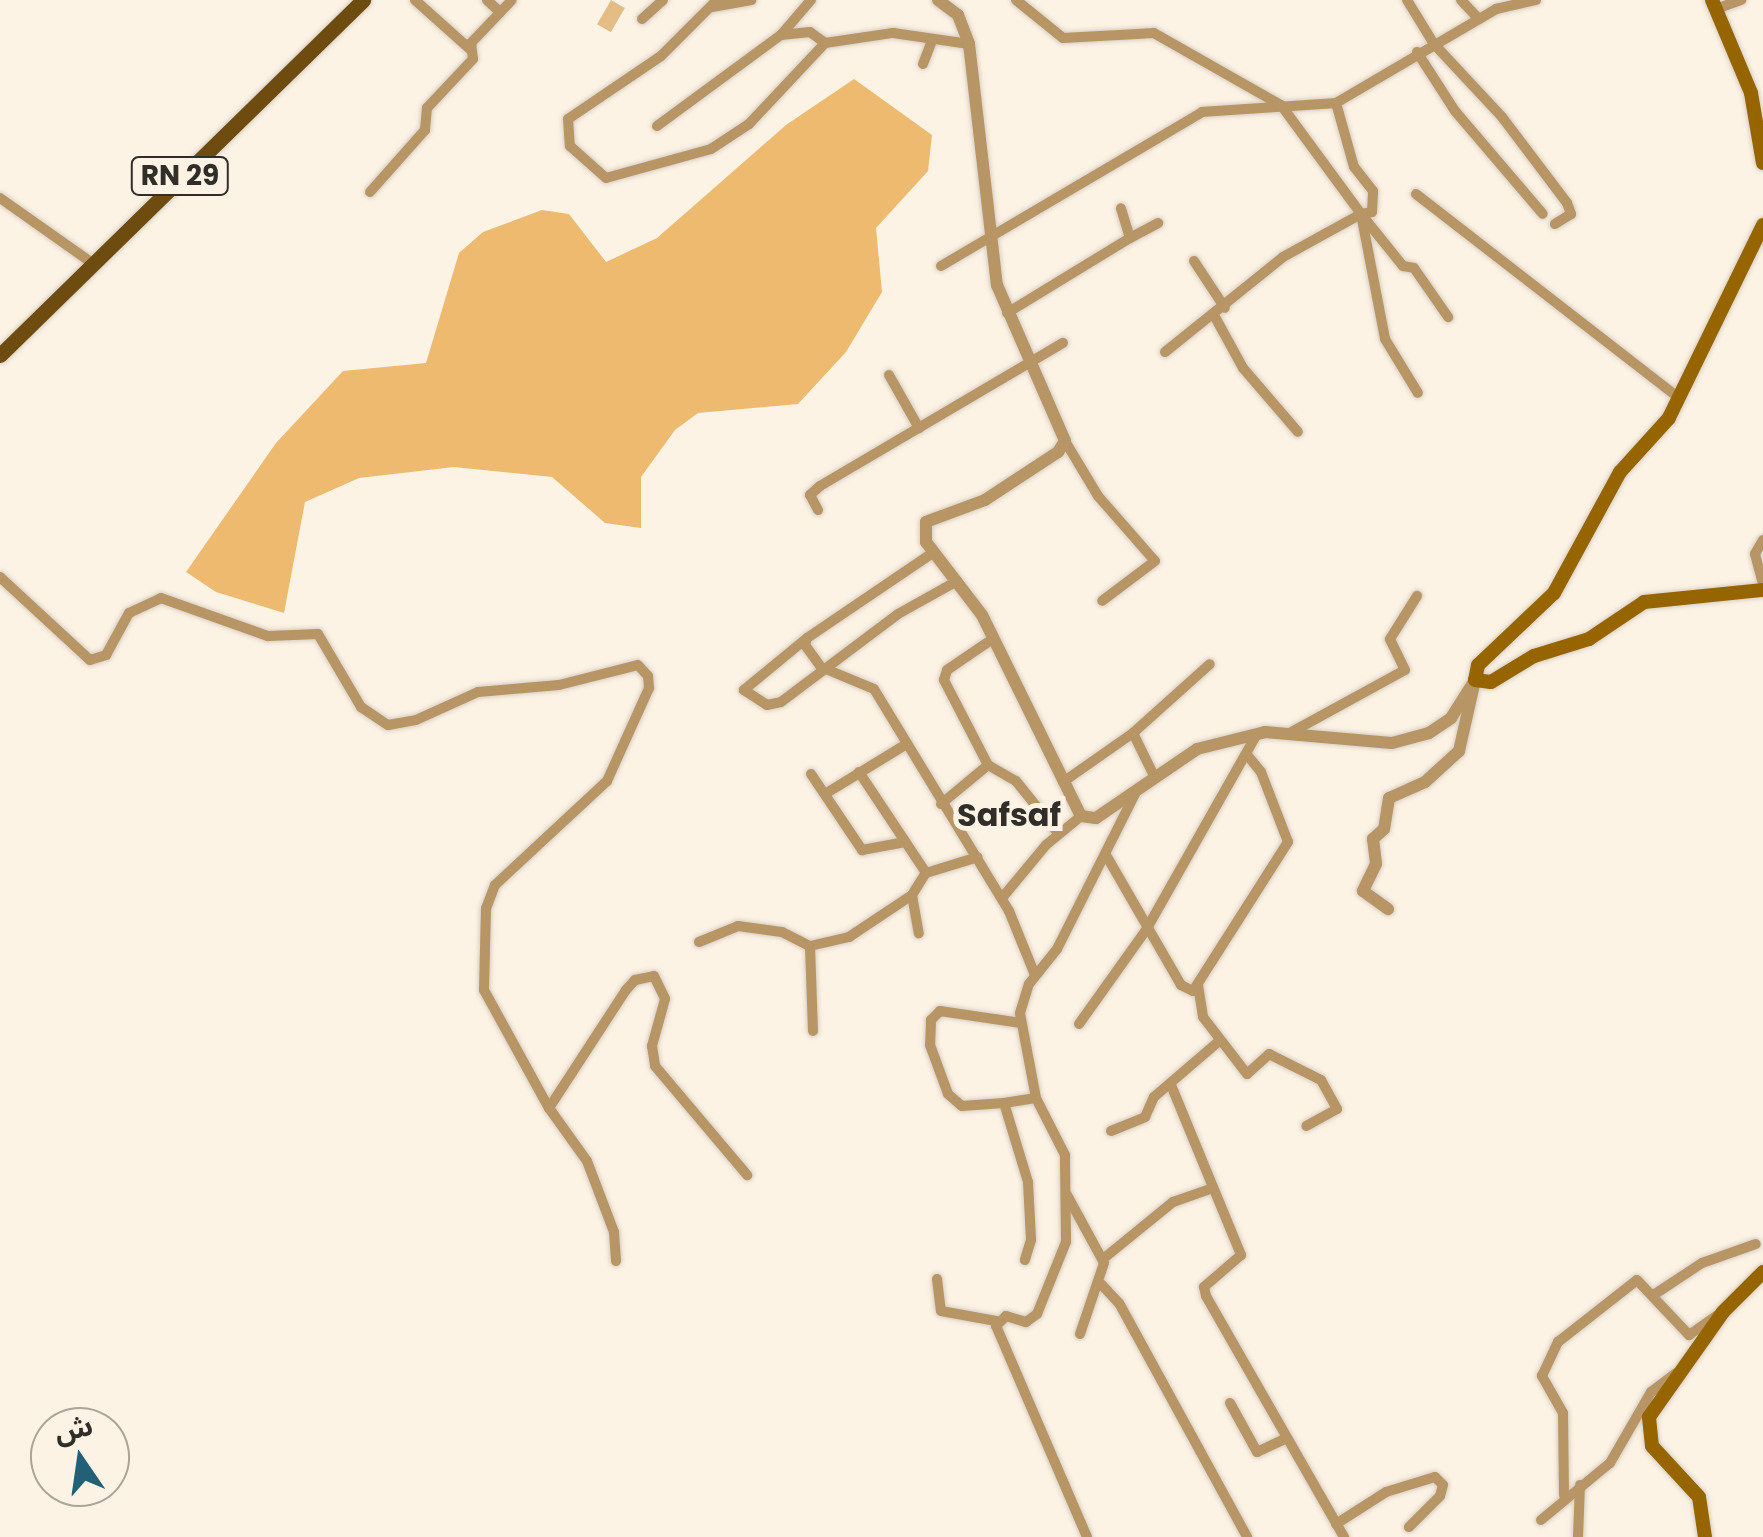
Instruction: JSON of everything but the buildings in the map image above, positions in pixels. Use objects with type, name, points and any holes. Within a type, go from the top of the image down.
[{"type":"main road","name":"RN 29","points":[[0,355],[363,0]]},
{"type":"main road","points":[[1714,5],[1751,93],[1763,163]]},
{"type":"main road","points":[[1763,225],[1679,398],[1620,472],[1554,593],[1478,665],[1475,680],[1491,682],[1534,656],[1588,640],[1644,602],[1763,587]]},
{"type":"main road","points":[[1705,1537],[1699,1497],[1652,1446],[1648,1431],[1657,1401],[1692,1360],[1724,1312],[1761,1278]]},
{"type":"street","points":[[415,0],[472,51]]},
{"type":"street","points":[[487,0],[500,12]]},
{"type":"street","points":[[370,192],[425,130],[427,108],[472,59],[471,42],[512,0]]},
{"type":"street","points":[[642,19],[663,0]]},
{"type":"street","points":[[751,0],[714,4],[661,56],[568,119],[570,146],[606,178],[712,149],[749,124],[824,43],[892,33],[969,44]]},
{"type":"street","points":[[657,126],[780,35],[811,0]]},
{"type":"street","points":[[938,0],[958,7],[969,44],[997,285],[1028,368],[1064,441],[1098,496],[1156,561],[1102,601]]},
{"type":"street","points":[[1016,0],[1063,38],[1154,34],[1280,105],[1360,214],[1403,266],[1414,268],[1448,318]]},
{"type":"street","points":[[1407,0],[1434,44],[1502,117],[1567,203],[1571,214],[1555,224]]},
{"type":"street","points":[[1461,0],[1479,19]]},
{"type":"street","points":[[941,266],[1202,112],[1258,113],[1280,105],[1336,103],[1479,19],[1536,0]]},
{"type":"street","points":[[1714,5],[1741,0]]},
{"type":"street","points":[[780,35],[810,32],[824,43]]},
{"type":"street","points":[[923,64],[932,41]]},
{"type":"street","points":[[1417,52],[1455,110],[1543,214]]},
{"type":"street","points":[[1165,352],[1214,317],[1283,257],[1360,214],[1372,212],[1373,191],[1354,167],[1336,103]]},
{"type":"street","points":[[1416,194],[1679,398]]},
{"type":"street","points":[[0,198],[92,263]]},
{"type":"street","points":[[1121,208],[1130,238]]},
{"type":"street","points":[[1360,214],[1384,339],[1418,393]]},
{"type":"street","points":[[1007,312],[1158,223]]},
{"type":"street","points":[[1194,262],[1225,308]]},
{"type":"street","points":[[1214,317],[1243,368],[1298,432]]},
{"type":"street","points":[[818,510],[810,496],[820,486],[1028,368],[1063,343]]},
{"type":"street","points":[[889,375],[919,428]]},
{"type":"street","points":[[1064,441],[1058,452],[985,500],[926,522],[934,552],[958,581],[994,638],[1081,816]]},
{"type":"street","points":[[1763,540],[1755,554],[1763,587]]},
{"type":"street","points":[[934,552],[807,638],[744,690],[767,706],[827,671],[898,614],[958,581]]},
{"type":"street","points":[[0,576],[90,660],[106,655],[128,613],[160,598],[268,636],[318,634],[361,707],[388,724],[416,720],[478,692],[559,685],[638,665],[648,676],[648,688],[607,782],[591,802],[513,862],[486,908],[484,990],[549,1108],[588,1161],[614,1232],[616,1261]]},
{"type":"street","points":[[1288,734],[1405,670],[1390,639],[1418,596]]},
{"type":"street","points":[[807,638],[812,657],[827,671],[874,689],[1002,898],[1035,975]]},
{"type":"street","points":[[994,638],[947,670],[944,680],[988,765],[1016,781],[1058,833]]},
{"type":"street","points":[[1063,782],[1133,732],[1210,664]]},
{"type":"street","points":[[1002,898],[1058,833],[1081,816],[1096,818],[1197,749],[1258,734],[1392,742],[1428,733],[1451,718],[1475,680]]},
{"type":"street","points":[[1388,910],[1362,890],[1376,864],[1373,839],[1384,829],[1389,798],[1425,782],[1459,751],[1475,680]]},
{"type":"street","points":[[1133,732],[1155,778]]},
{"type":"street","points":[[1079,1024],[1146,930],[1258,734]]},
{"type":"street","points":[[825,794],[905,745]]},
{"type":"street","points":[[1106,855],[1146,930],[1181,985],[1189,991],[1198,984],[1233,919],[1284,858],[1288,842],[1261,772],[1247,755]]},
{"type":"street","points":[[941,804],[988,765]]},
{"type":"street","points":[[860,772],[926,872]]},
{"type":"street","points":[[811,774],[862,850],[905,842]]},
{"type":"street","points":[[937,1279],[941,1311],[996,1321],[1006,1316],[1026,1322],[1037,1314],[1066,1242],[1065,1155],[1036,1098],[1021,1022],[1035,975],[1058,949],[1136,792]]},
{"type":"street","points":[[700,942],[738,926],[782,932],[810,946],[870,928],[912,895],[926,872],[978,856]]},
{"type":"street","points":[[912,895],[919,933]]},
{"type":"street","points":[[810,946],[813,1030]]},
{"type":"street","points":[[549,1108],[626,990],[635,980],[654,976],[665,999],[652,1046],[655,1066],[747,1174]]},
{"type":"street","points":[[1198,984],[1204,1016],[1248,1074],[1269,1054],[1320,1080],[1337,1109],[1306,1126]]},
{"type":"street","points":[[1021,1022],[940,1011],[931,1020],[930,1044],[948,1094],[962,1106],[1036,1098]]},
{"type":"street","points":[[1111,1131],[1145,1117],[1154,1097],[1220,1040]]},
{"type":"street","points":[[1171,1085],[1241,1255],[1204,1287],[1206,1296],[1344,1537]]},
{"type":"street","points":[[1004,1103],[1028,1182],[1031,1240],[1025,1260]]},
{"type":"street","points":[[1103,1259],[1173,1202],[1213,1188]]},
{"type":"street","points":[[1064,1191],[1103,1259],[1101,1284],[1080,1334]]},
{"type":"street","points":[[1655,1294],[1702,1262],[1756,1244]]},
{"type":"street","points":[[1564,1495],[1563,1413],[1544,1384],[1546,1360],[1613,1295],[1637,1280],[1655,1294],[1689,1335],[1710,1315],[1724,1312]]},
{"type":"street","points":[[1101,1284],[1119,1303],[1248,1537]]},
{"type":"street","points":[[996,1321],[1087,1537]]},
{"type":"street","points":[[1540,1520],[1564,1495],[1610,1463],[1651,1392],[1692,1360]]},
{"type":"street","points":[[1230,1402],[1257,1452],[1285,1439]]},
{"type":"street","points":[[1336,1524],[1386,1492],[1435,1478],[1442,1484],[1440,1496],[1409,1527]]},
{"type":"street","points":[[1578,1537],[1580,1485]]},
{"type":"shaded area","points":[[611,0],[625,8],[611,32],[597,24]]},
{"type":"shaded area","points":[[854,79],[932,135],[928,171],[876,228],[882,292],[846,352],[798,404],[698,413],[675,430],[641,477],[641,528],[605,523],[552,477],[454,467],[359,478],[305,502],[284,613],[216,592],[186,572],[276,443],[343,371],[426,363],[459,253],[483,232],[542,210],[569,214],[606,262],[657,238],[786,125]]},
{"type":"district","name":"Safsaf","points":[[1009,815]]}]
